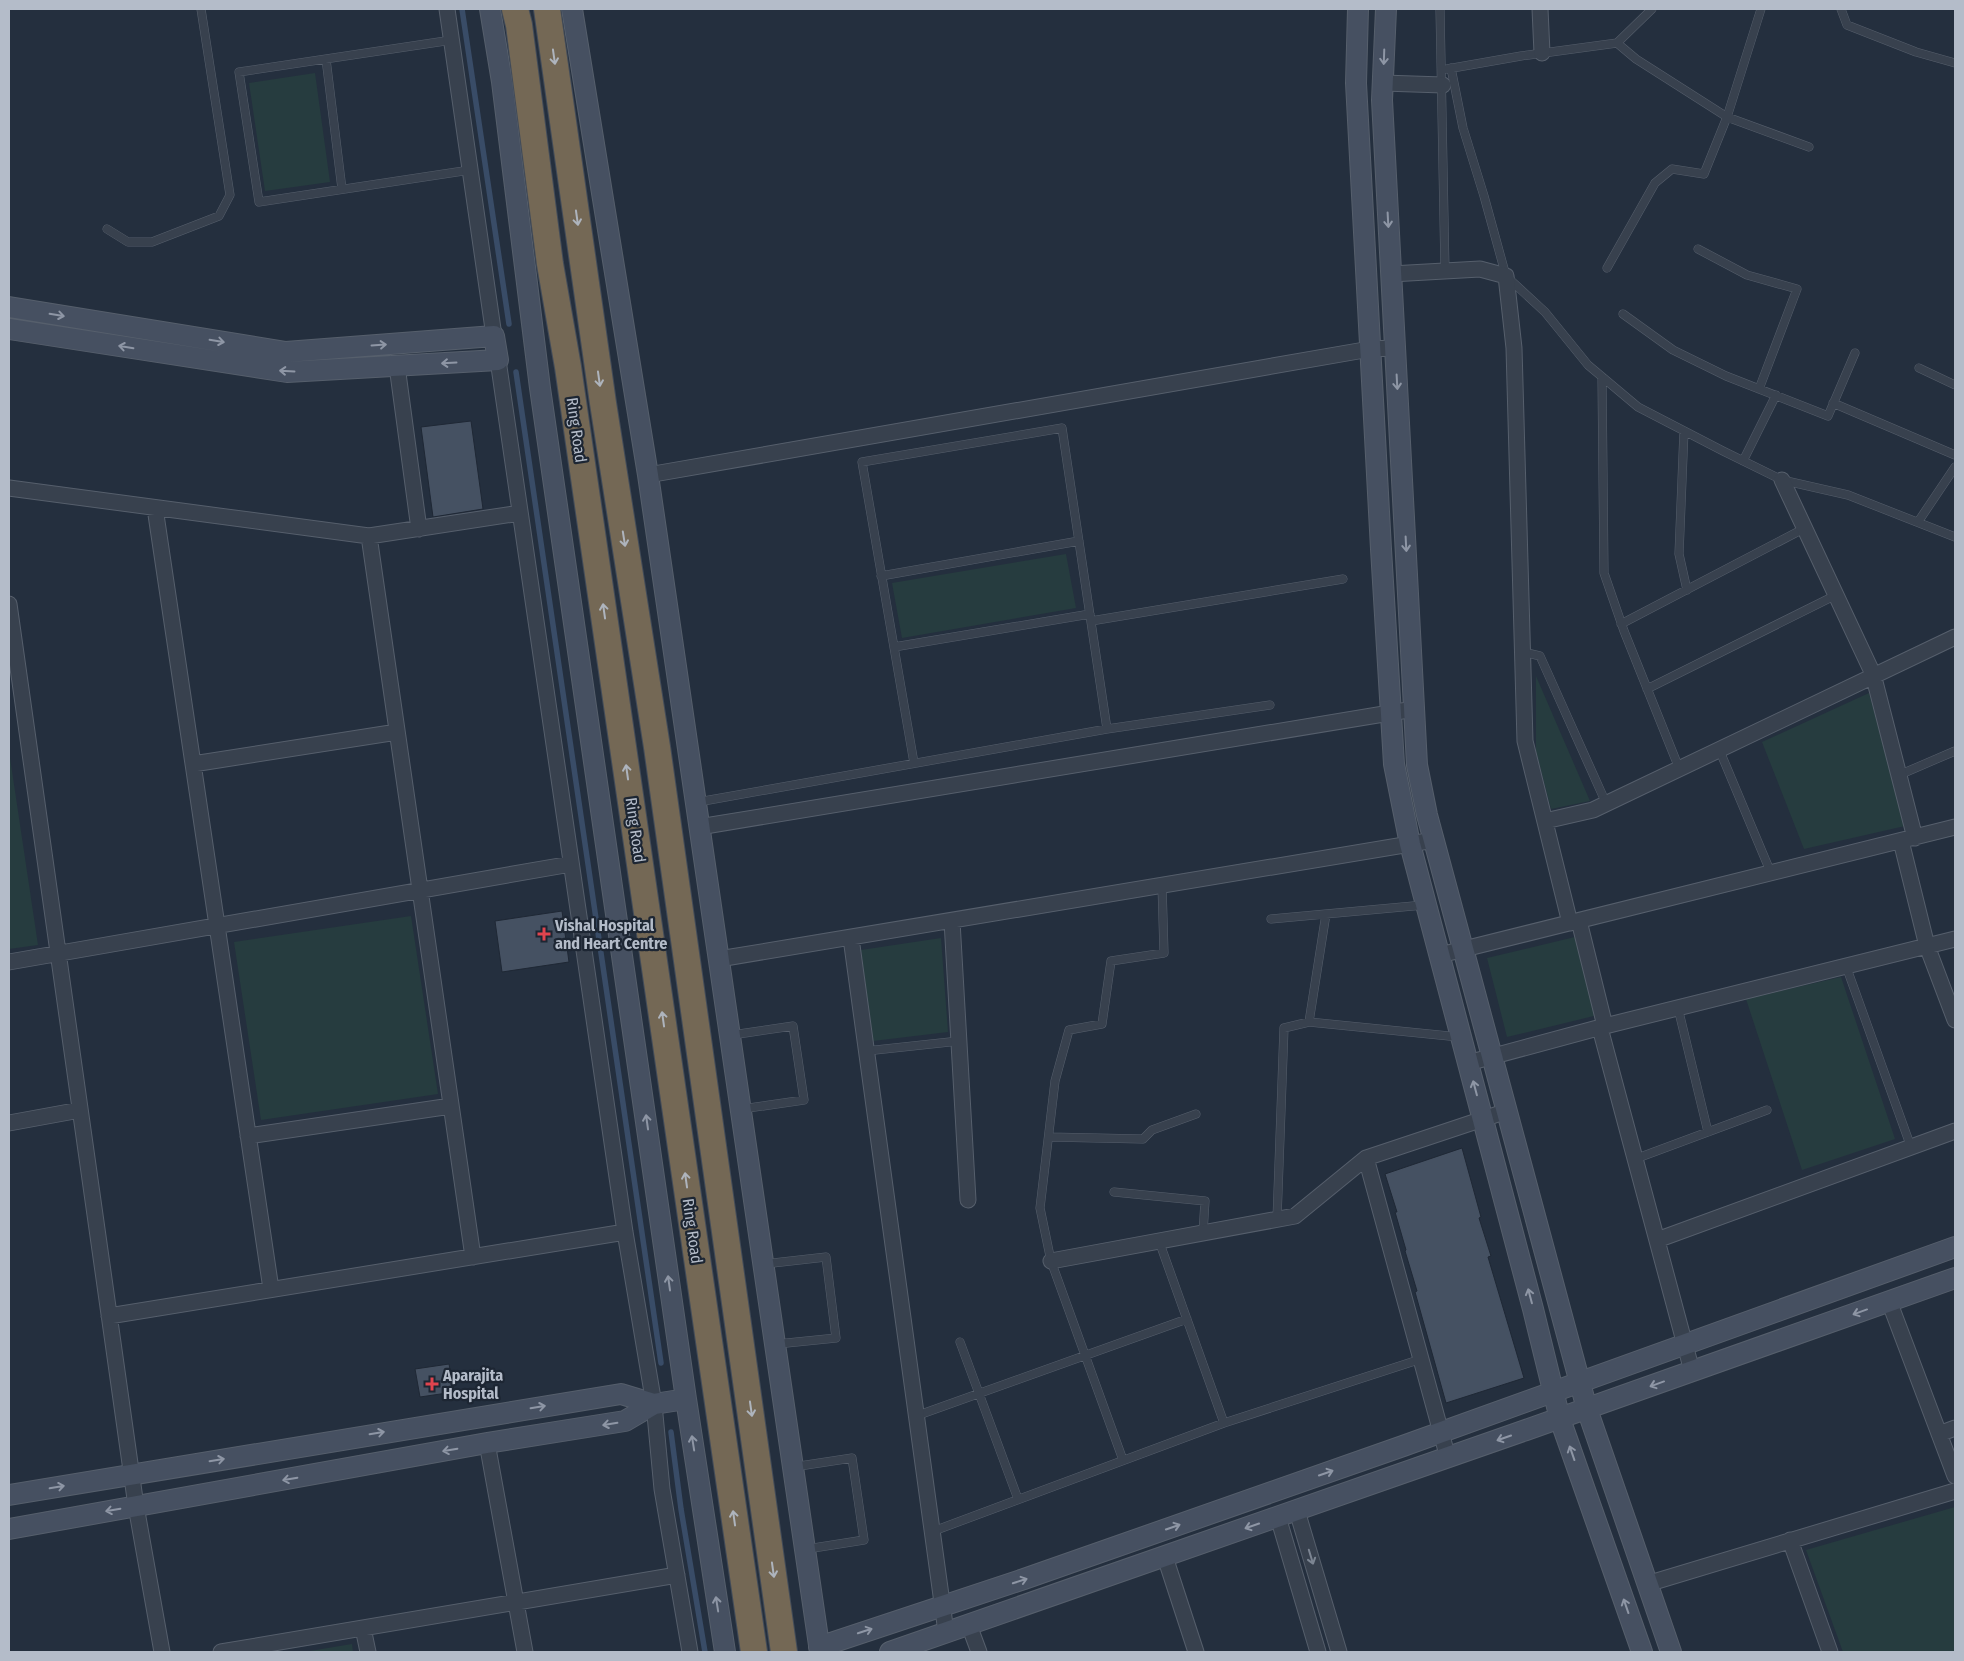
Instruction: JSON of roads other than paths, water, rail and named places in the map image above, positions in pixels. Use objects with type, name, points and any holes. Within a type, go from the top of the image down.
[{"type":"highway","name":"Ring Road","points":[[515,9],[519,25],[550,264],[568,367],[754,1652]]},
{"type":"highway","name":"Ring Road","points":[[547,9],[603,404],[657,747],[784,1652]]},
{"type":"street","points":[[447,9],[625,1232],[654,1404],[662,1489],[690,1652]]},
{"type":"street","points":[[490,9],[502,82],[542,398],[686,1399],[725,1652]]},
{"type":"street","points":[[572,9],[648,475],[819,1650],[1441,1433],[1955,1247]]},
{"type":"street","points":[[1358,9],[1356,83],[1394,764],[1410,844],[1534,1308],[1560,1419],[1642,1652]]},
{"type":"street","points":[[1386,9],[1382,100],[1417,765],[1434,840],[1587,1409],[1671,1652]]},
{"type":"street","points":[[1540,9],[1542,53]]},
{"type":"street","points":[[1382,83],[1442,78]]},
{"type":"street","points":[[1391,274],[1480,269],[1506,276],[1514,348],[1526,741],[1545,821],[1574,922],[1692,1371]]},
{"type":"street","points":[[9,307],[286,352],[494,336]]},
{"type":"street","points":[[9,329],[287,372],[498,360]]},
{"type":"street","points":[[648,475],[1370,349],[1395,348]]},
{"type":"street","points":[[397,366],[419,529]]},
{"type":"street","points":[[1782,480],[1873,674],[1899,775],[1908,839],[1928,946],[1955,1020]]},
{"type":"street","points":[[9,488],[369,536],[520,513]]},
{"type":"street","points":[[155,508],[271,1290]]},
{"type":"street","points":[[369,536],[473,1257]]},
{"type":"street","points":[[9,604],[16,701],[58,954],[131,1474],[162,1652]]},
{"type":"street","points":[[1545,821],[1593,810],[1873,674],[1955,637]]},
{"type":"street","points":[[699,828],[1414,709]]},
{"type":"street","points":[[193,764],[397,732]]},
{"type":"street","points":[[1440,956],[1955,828]]},
{"type":"street","points":[[719,960],[1434,840]]},
{"type":"street","points":[[9,962],[571,864]]},
{"type":"street","points":[[952,921],[968,1200]]},
{"type":"street","points":[[851,938],[946,1632]]},
{"type":"street","points":[[1468,1063],[1602,1027],[1955,939]]},
{"type":"street","points":[[248,1136],[451,1106]]},
{"type":"street","points":[[9,1123],[80,1110]]},
{"type":"street","points":[[1051,1261],[1295,1216],[1366,1158],[1507,1111]]},
{"type":"street","points":[[1657,1240],[1955,1131]]},
{"type":"street","points":[[1366,1158],[1448,1458]]},
{"type":"street","points":[[109,1316],[625,1232]]},
{"type":"street","points":[[890,1652],[1560,1419],[1955,1278]]},
{"type":"street","points":[[1889,1302],[1955,1476]]},
{"type":"street","points":[[9,1495],[621,1394],[654,1404]]},
{"type":"street","points":[[9,1529],[487,1443],[625,1421],[654,1404],[686,1399]]},
{"type":"street","points":[[1939,1434],[1955,1428]]},
{"type":"street","points":[[487,1443],[525,1652]]},
{"type":"street","points":[[1647,1584],[1955,1491]]},
{"type":"street","points":[[1296,1511],[1339,1652]]},
{"type":"street","points":[[1278,1517],[1318,1652]]},
{"type":"street","points":[[1790,1540],[1830,1652]]},
{"type":"street","points":[[1165,1557],[1196,1652]]},
{"type":"street","points":[[221,1652],[677,1575]]},
{"type":"street","points":[[969,1625],[979,1652]]},
{"type":"street","points":[[363,1628],[368,1652]]},
{"type":"lane","points":[[107,229],[128,242],[152,242],[219,216],[230,195],[201,9]]},
{"type":"lane","points":[[1440,9],[1445,271]]},
{"type":"lane","points":[[1442,78],[1451,68],[1617,43],[1652,9]]},
{"type":"lane","points":[[1607,268],[1655,183],[1672,169],[1704,174],[1727,117],[1761,9]]},
{"type":"lane","points":[[1841,9],[1847,25],[1916,52],[1955,63]]},
{"type":"lane","points":[[452,40],[239,72],[259,202],[470,170]]},
{"type":"lane","points":[[1617,43],[1643,64],[1727,117],[1809,147]]},
{"type":"lane","points":[[326,59],[342,189]]},
{"type":"lane","points":[[1451,68],[1463,128],[1506,276],[1545,312],[1588,365],[1638,407],[1782,480],[1848,495],[1955,537]]},
{"type":"lane","points":[[1698,249],[1746,275],[1797,289],[1759,389]]},
{"type":"lane","points":[[1623,314],[1674,350],[1726,376],[1828,416],[1855,353]]},
{"type":"lane","points":[[1919,368],[1955,385]]},
{"type":"lane","points":[[1602,377],[1604,573],[1621,624],[1680,768]]},
{"type":"lane","points":[[1742,461],[1776,395]]},
{"type":"lane","points":[[1833,403],[1955,455]]},
{"type":"lane","points":[[914,763],[862,462],[1062,428],[1107,729]]},
{"type":"lane","points":[[1684,431],[1679,554],[1687,590]]},
{"type":"lane","points":[[1918,522],[1955,467]]},
{"type":"lane","points":[[1621,624],[1804,528]]},
{"type":"lane","points":[[881,576],[1079,541]]},
{"type":"lane","points":[[894,647],[1343,579]]},
{"type":"lane","points":[[1647,689],[1836,595]]},
{"type":"lane","points":[[1523,652],[1540,656],[1606,804]]},
{"type":"lane","points":[[696,802],[1107,729],[1270,705]]},
{"type":"lane","points":[[1719,749],[1771,873]]},
{"type":"lane","points":[[1899,775],[1955,750]]},
{"type":"lane","points":[[1123,1460],[1051,1261],[1040,1208],[1055,1081],[1069,1030],[1102,1024],[1111,961],[1164,953],[1162,886]]},
{"type":"lane","points":[[1271,919],[1426,905]]},
{"type":"lane","points":[[1309,1022],[1326,914]]},
{"type":"lane","points":[[1846,966],[1911,1147]]},
{"type":"lane","points":[[1678,1008],[1708,1132]]},
{"type":"lane","points":[[1277,1219],[1284,1028],[1309,1022],[1462,1037]]},
{"type":"lane","points":[[730,1035],[793,1026],[804,1100],[740,1110]]},
{"type":"lane","points":[[866,1051],[959,1041]]},
{"type":"lane","points":[[1636,1159],[1767,1110]]},
{"type":"lane","points":[[1048,1137],[1143,1139],[1152,1130],[1196,1114]]},
{"type":"lane","points":[[1114,1192],[1205,1201],[1203,1233]]},
{"type":"lane","points":[[1159,1241],[1224,1423]]},
{"type":"lane","points":[[763,1264],[826,1257],[836,1338],[775,1344]]},
{"type":"lane","points":[[916,1416],[1187,1319]]},
{"type":"lane","points":[[960,1342],[1018,1499]]},
{"type":"lane","points":[[931,1532],[1224,1423],[1421,1359]]},
{"type":"lane","points":[[793,1467],[852,1458],[864,1540],[805,1549]]},
{"type":"waterway","points":[[462,9],[509,324]]},
{"type":"waterway","points":[[516,372],[661,1363]]},
{"type":"waterway","points":[[671,1432],[681,1509],[705,1652]]},
{"type":"place","name":"Vishal Hospital and Heart Centre","points":[[544,934]]},
{"type":"place","name":"Aparajita Hospital","points":[[432,1384]]}]
